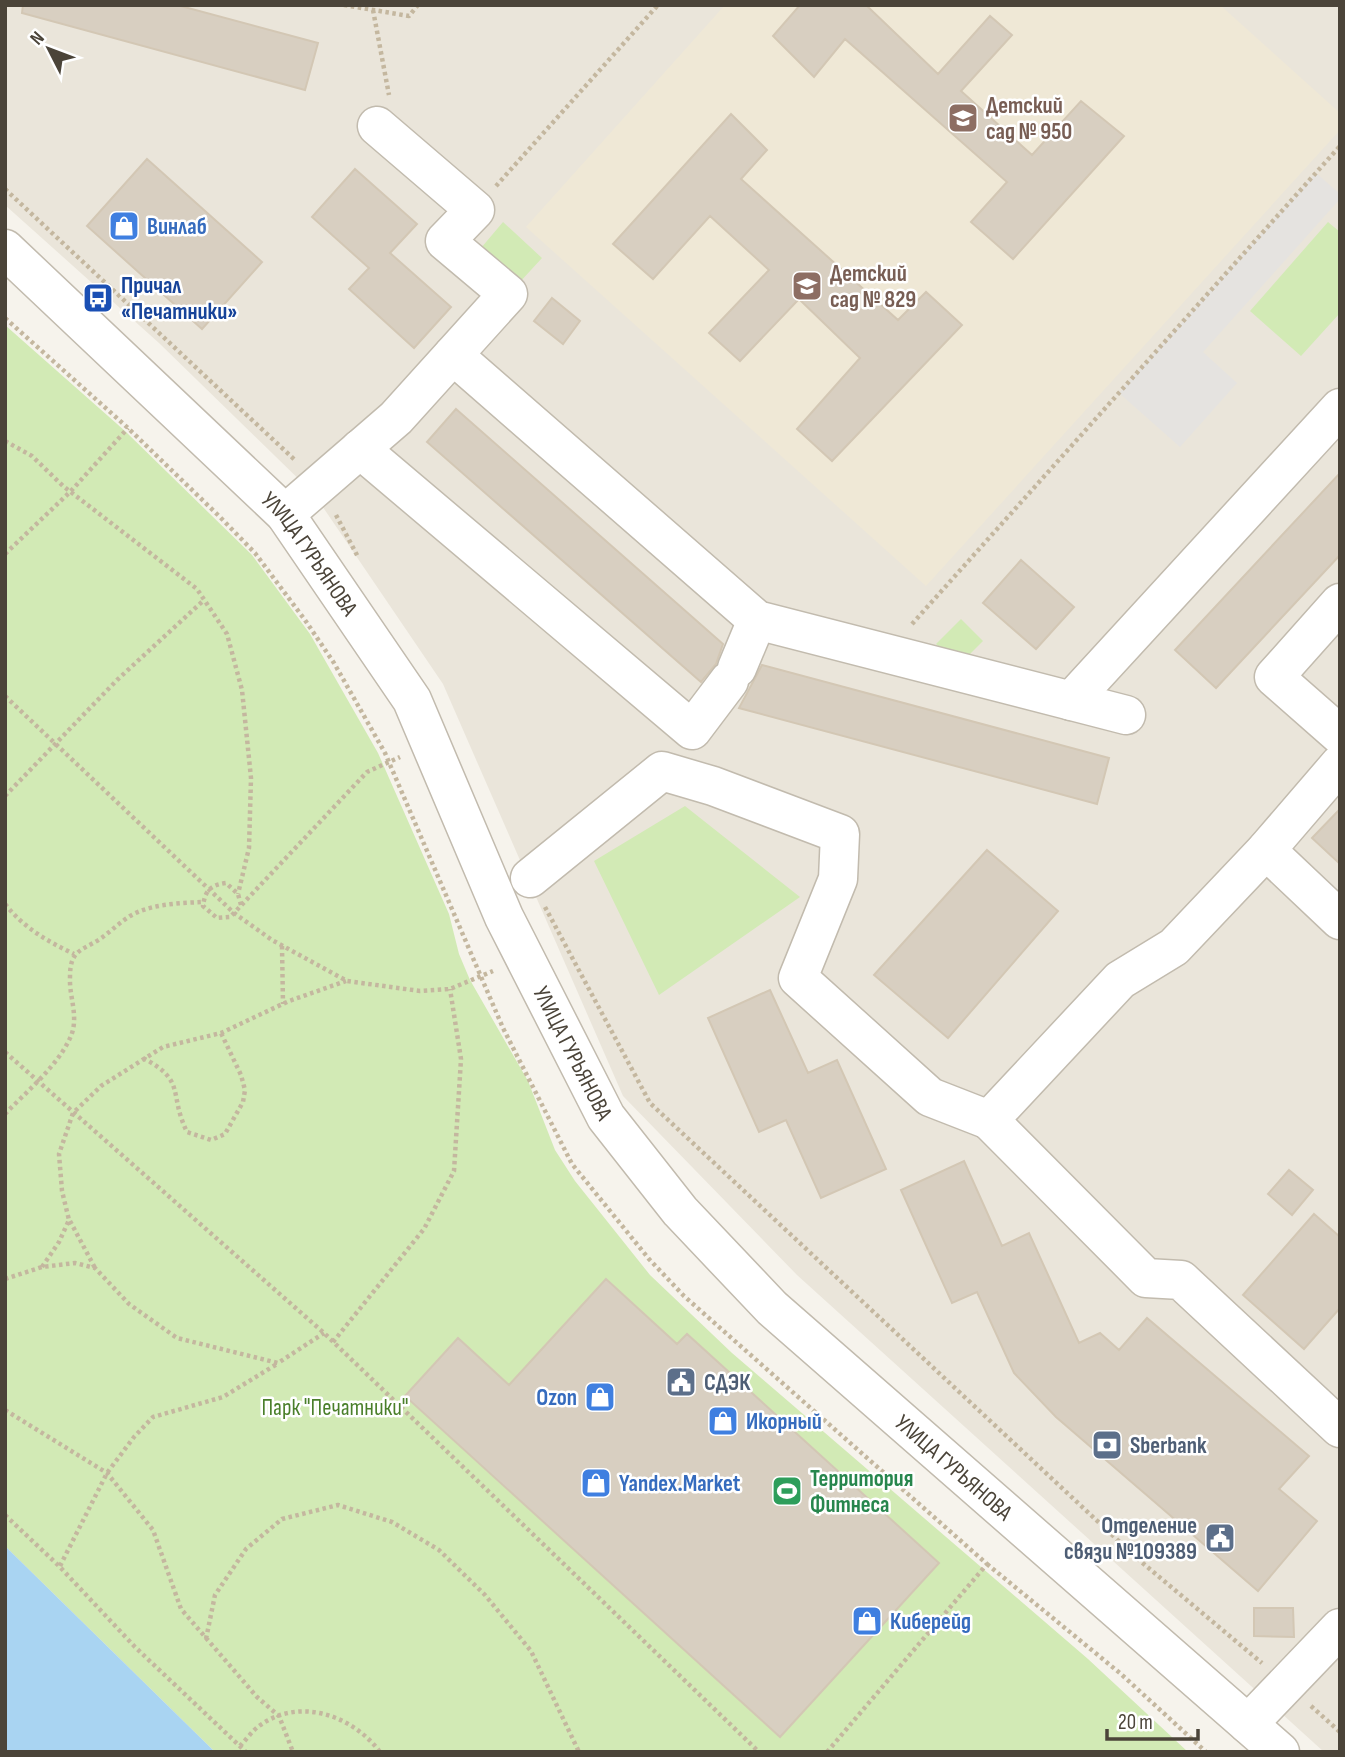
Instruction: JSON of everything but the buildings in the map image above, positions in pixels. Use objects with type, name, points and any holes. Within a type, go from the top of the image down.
[{"type":"street","points":[[285,514],[396,418],[508,294],[445,241],[475,210],[388,136]]},
{"type":"street","name":"УЛИЦА ГУРЬЯНОВА","points":[[5,249],[285,514],[412,700],[504,917],[606,1117],[680,1212],[772,1308],[1280,1752]]},
{"type":"street","points":[[453,355],[757,620],[1126,715]]},
{"type":"street","points":[[1071,701],[1340,408]]},
{"type":"street","points":[[360,449],[692,730],[733,675],[757,620]]},
{"type":"street","points":[[1340,603],[1274,677],[1340,736]]},
{"type":"street","points":[[989,1120],[1120,980],[1174,947],[1266,850],[1340,764]]},
{"type":"street","points":[[530,878],[662,771],[713,786],[840,834],[838,879],[798,978],[930,1097],[989,1120],[1146,1278],[1181,1280],[1340,1427]]},
{"type":"street","points":[[1266,850],[1340,920]]},
{"type":"street","points":[[1248,1724],[1340,1628]]},
{"type":"path","points":[[344,5],[409,16],[418,5]]},
{"type":"path","points":[[475,210],[659,5]]},
{"type":"path","points":[[373,10],[388,136]]},
{"type":"path","points":[[885,653],[1340,146]]},
{"type":"path","points":[[5,189],[166,336],[320,484],[364,568]]},
{"type":"path","points":[[5,318],[100,404]]},
{"type":"path","points":[[5,554],[71,491],[128,428]]},
{"type":"path","points":[[5,441],[32,456],[71,491],[197,589],[228,634],[242,690],[251,778],[249,848],[238,894],[241,905]]},
{"type":"path","points":[[5,796],[117,680],[204,600]]},
{"type":"path","points":[[5,696],[234,912],[282,945],[346,981],[420,991],[450,989],[470,980]]},
{"type":"path","points":[[238,894],[226,883],[214,884],[209,889],[203,906],[217,918],[230,917],[367,772],[430,743]]},
{"type":"path","points":[[530,878],[650,1103],[1139,1560],[1340,1732]]},
{"type":"path","points":[[5,1114],[57,1059],[71,1035],[75,1011],[70,977],[74,954],[132,915],[172,904],[203,902]]},
{"type":"path","points":[[5,904],[17,919],[36,934],[74,954]]},
{"type":"path","points":[[282,945],[283,1003]]},
{"type":"path","points":[[278,1363],[177,1338],[129,1304],[95,1268],[69,1220],[62,1191],[59,1154],[73,1113],[101,1086],[143,1058],[163,1047],[221,1033],[283,1003],[346,981]]},
{"type":"path","points":[[332,1342],[424,1229],[454,1171],[461,1059],[450,989]]},
{"type":"path","points":[[143,1058],[163,1068],[171,1077],[178,1114],[187,1132],[211,1140],[225,1134],[238,1114],[245,1090],[221,1033]]},
{"type":"path","points":[[5,1052],[324,1333],[759,1752]]},
{"type":"path","points":[[42,1267],[60,1242],[69,1220]]},
{"type":"path","points":[[5,1279],[42,1267],[75,1264],[95,1268]]},
{"type":"path","points":[[60,1566],[107,1473],[134,1437],[153,1418],[223,1396],[324,1333]]},
{"type":"path","points":[[5,1410],[107,1473],[153,1530],[181,1609],[257,1697],[279,1717],[293,1752]]},
{"type":"path","points":[[206,1639],[215,1595],[246,1549],[282,1519],[338,1505],[393,1522],[439,1550],[485,1595],[531,1651],[579,1752]]},
{"type":"path","points":[[5,1515],[60,1566],[135,1647],[246,1752]]},
{"type":"path","points":[[987,1564],[1121,1674],[1206,1752]]},
{"type":"path","points":[[827,1752],[981,1570]]},
{"type":"path","points":[[240,1746],[259,1725],[307,1710],[341,1718],[367,1734],[380,1752]]},
{"type":"shaded area","points":[[5,5],[1340,5],[1340,1752],[1324,1752],[797,1275],[623,1096],[443,684],[314,494],[159,343],[5,205]]},
{"type":"shaded area","points":[[725,5],[1220,5],[1340,113],[1340,130],[926,586],[526,227]]},
{"type":"shaded area","points":[[1316,173],[1340,194],[1340,199],[1203,352],[1237,383],[1180,447],[1119,393]]},
{"type":"green space","points":[[503,222],[542,258],[519,283],[481,248]]},
{"type":"green space","points":[[1328,222],[1340,232],[1340,313],[1301,356],[1250,311]]},
{"type":"green space","name":"Парк \"Печатники\"","points":[[5,325],[125,431],[252,555],[310,634],[378,753],[449,914],[459,954],[470,980],[528,1081],[555,1150],[575,1181],[650,1275],[732,1353],[1088,1659],[1188,1752],[215,1752],[5,1546]]},
{"type":"green space","points":[[961,619],[983,641],[959,665],[936,644]]},
{"type":"green space","points":[[685,806],[800,897],[659,995],[594,861]]},
{"type":"water","points":[[5,1546],[215,1752],[5,1752]]},
{"type":"place","name":"Детский сад № 950","points":[[963,118]]},
{"type":"place","name":"Винлаб","points":[[124,226]]},
{"type":"place","name":"Детский сад № 829","points":[[807,286]]},
{"type":"place","name":"Причал «Печатники»","points":[[98,298]]},
{"type":"place","name":"СДЭК","points":[[681,1382]]},
{"type":"place","name":"Ozon","points":[[600,1397]]},
{"type":"place","name":"Икорный","points":[[723,1421]]},
{"type":"place","name":"Sberbank","points":[[1107,1445]]},
{"type":"place","name":"Yandex.Market","points":[[596,1483]]},
{"type":"place","name":"Территория Фитнеса","points":[[787,1491]]},
{"type":"place","name":"Отделение связи №109389","points":[[1220,1538]]},
{"type":"place","name":"Киберейд","points":[[867,1621]]}]
